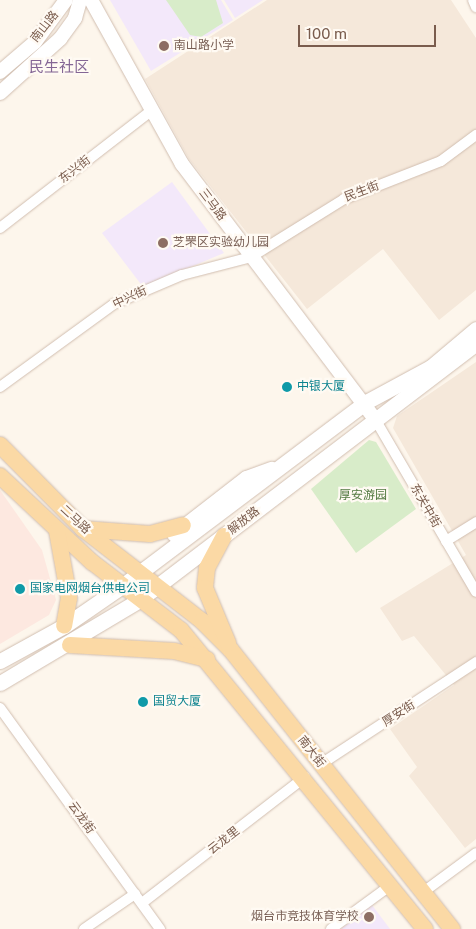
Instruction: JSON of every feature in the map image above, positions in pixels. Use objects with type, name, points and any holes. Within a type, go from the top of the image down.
[{"type":"main road","name":"解放路","points":[[0,661],[64,626],[145,570],[366,402],[431,367],[476,329]]},
{"type":"main road","name":"解放路","points":[[0,683],[70,645],[139,600],[476,343]]},
{"type":"main road","name":"二马路","points":[[0,445],[83,529],[145,570],[157,587]]},
{"type":"main road","points":[[145,570],[183,525],[246,478],[288,462]]},
{"type":"main road","name":"二马路","points":[[0,476],[56,532],[139,600]]},
{"type":"main road","points":[[83,529],[150,534],[183,525]]},
{"type":"main road","points":[[56,532],[69,598],[64,626]]},
{"type":"main road","points":[[224,536],[207,568],[205,588],[231,650]]},
{"type":"main road","name":"南大街","points":[[157,587],[231,650],[452,929]]},
{"type":"main road","name":"南大街","points":[[139,600],[180,630],[208,660],[305,777],[425,929]]},
{"type":"main road","points":[[70,645],[174,651],[208,660]]},
{"type":"street","name":"南山路","points":[[0,72],[35,42],[66,0]]},
{"type":"street","name":"南山路","points":[[0,93],[60,39],[75,18],[80,0]]},
{"type":"street","name":"三马路","points":[[90,0],[182,164],[252,257],[366,402],[375,419]]},
{"type":"street","points":[[473,0],[476,7]]},
{"type":"street","name":"东兴街","points":[[0,228],[151,111]]},
{"type":"street","name":"民生街","points":[[252,257],[344,199],[441,161],[476,135]]},
{"type":"street","name":"中兴街","points":[[0,387],[114,304],[182,275],[252,257]]},
{"type":"street","name":"东关中街","points":[[375,419],[476,592]]},
{"type":"street","points":[[446,541],[476,522]]},
{"type":"street","name":"厚安街","points":[[321,764],[476,662]]},
{"type":"street","name":"云龙街","points":[[0,708],[160,929]]},
{"type":"street","name":"云龙里","points":[[142,903],[305,777]]},
{"type":"street","points":[[422,893],[476,852]]},
{"type":"street","points":[[332,929],[390,885]]},
{"type":"street","points":[[84,929],[136,894]]},
{"type":"shaded area","name":"南山路小学","points":[[110,0],[221,0],[233,20],[151,71]]},
{"type":"shaded area","points":[[224,0],[263,0],[235,18]]},
{"type":"shaded area","points":[[267,0],[451,0],[476,38],[476,290],[439,320],[383,249],[307,309],[189,159],[145,79]]},
{"type":"shaded area","name":"芝罘区实验幼儿园","points":[[172,182],[224,253],[143,287],[102,233]]},
{"type":"shaded area","points":[[476,362],[476,839],[465,848],[409,776],[417,767],[390,729],[454,685],[414,636],[402,641],[380,608],[466,555],[393,428],[397,416]]},
{"type":"shaded area","points":[[0,490],[42,550],[56,600],[49,615],[0,644]]},
{"type":"shaded area","name":"烟台市竞技体育学校","points":[[372,905],[390,929],[341,929]]},
{"type":"green space","points":[[166,0],[216,0],[223,23],[201,37],[190,35]]},
{"type":"green space","name":"厚安游园","points":[[369,440],[376,442],[416,509],[356,553],[311,489]]},
{"type":"place","name":"南山路小学","points":[[164,46]]},
{"type":"place","name":"芝罘区实验幼儿园","points":[[163,243]]},
{"type":"place","name":"中银大厦","points":[[287,387]]},
{"type":"place","name":"国家电网烟台供电公司","points":[[20,589]]},
{"type":"place","name":"国贸大厦","points":[[143,702]]},
{"type":"place","name":"烟台市竞技体育学校","points":[[369,917]]},
{"type":"district","name":"民生社区","points":[[59,67]]}]
